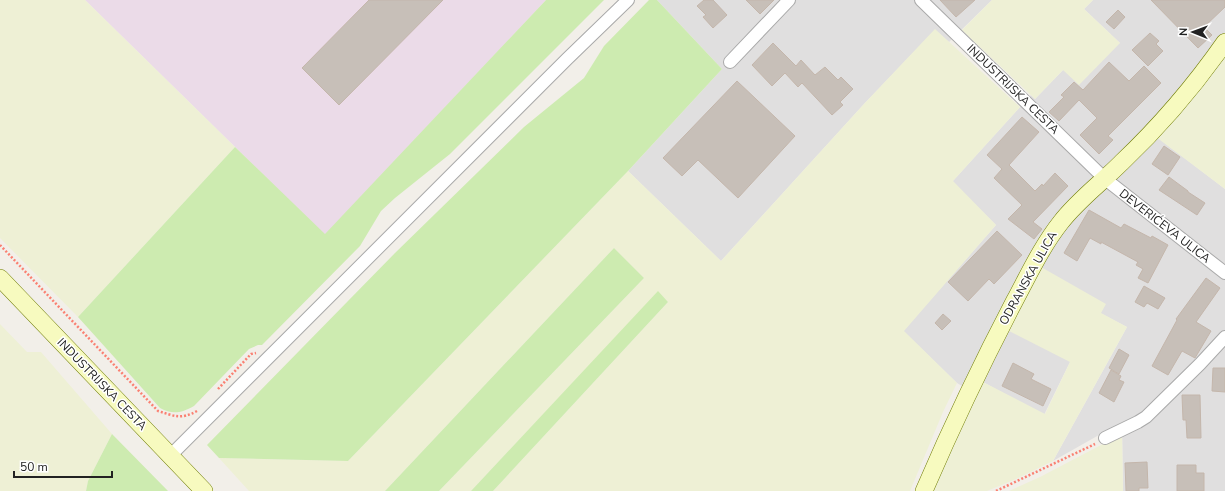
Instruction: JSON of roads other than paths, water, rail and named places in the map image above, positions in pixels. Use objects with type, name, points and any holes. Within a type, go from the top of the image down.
[{"type":"main road","name":"ODRANSKA ULICA","points":[[924,491],[943,446],[974,381],[1043,249],[1068,214],[1120,164],[1176,104],[1209,65],[1225,42]]},
{"type":"main road","name":"INDUSTRIJSKA CESTA","points":[[0,278],[204,491]]},
{"type":"street","points":[[170,456],[561,64],[628,0]]},
{"type":"street","points":[[730,62],[789,0]]},
{"type":"street","name":"INDUSTRIJSKA CESTA","points":[[921,0],[1104,178]]},
{"type":"street","name":"DEVERIĆEVA ULICA","points":[[1104,178],[1225,273]]},
{"type":"street","points":[[1105,438],[1146,417],[1225,337]]}]
